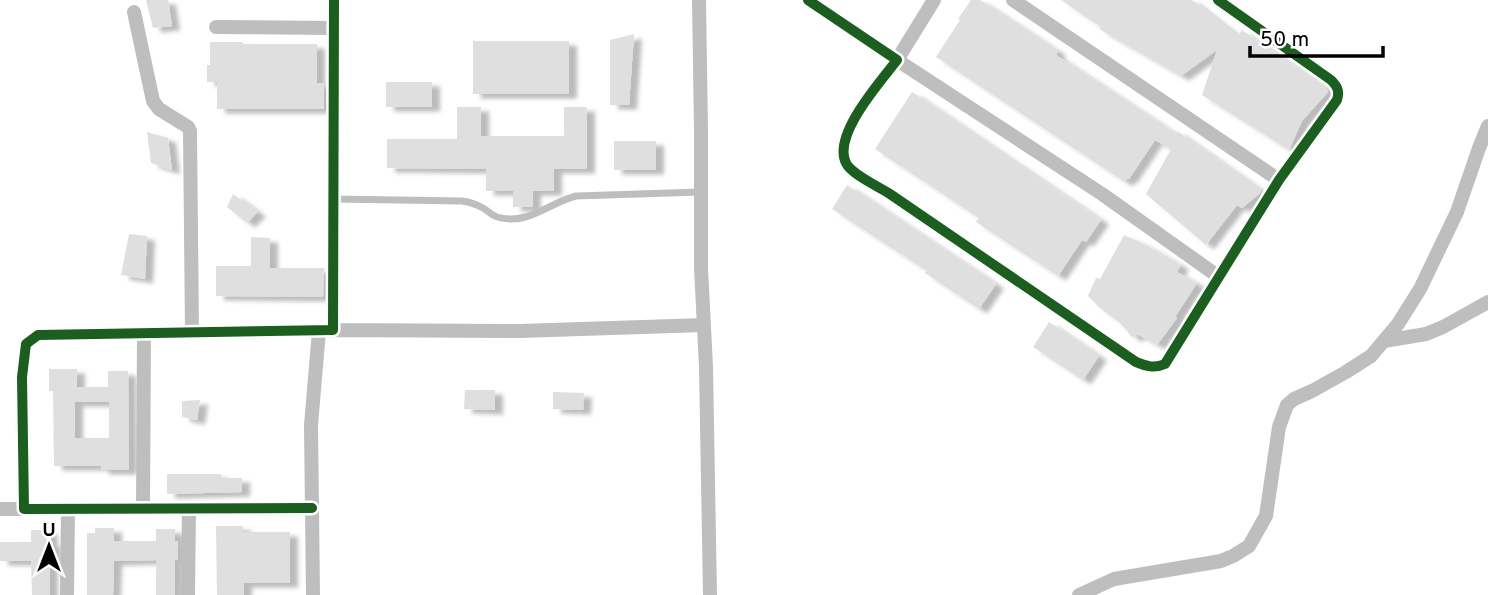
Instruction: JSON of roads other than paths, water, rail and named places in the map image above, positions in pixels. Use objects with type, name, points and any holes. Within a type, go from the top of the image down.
[{"type":"street","points":[[313,595],[311,425],[326,330],[334,200],[334,0]]},
{"type":"street","points":[[699,0],[701,268],[710,595]]},
{"type":"street","points":[[808,0],[1102,194],[1219,277]]},
{"type":"street","points":[[934,0],[897,60],[862,104],[844,141],[843,155],[846,162],[852,170],[1136,362],[1157,368],[1165,364],[1279,180],[1337,100],[1338,89],[1331,79],[1218,0]]},
{"type":"street","points":[[1013,0],[1279,180]]},
{"type":"street","points":[[134,12],[153,101],[190,131],[192,332]]},
{"type":"street","points":[[216,27],[334,28]]},
{"type":"street","points":[[1079,595],[1114,579],[1221,561],[1249,546],[1266,516],[1279,427],[1287,405],[1371,356],[1398,324],[1420,289],[1457,212],[1488,126]]},
{"type":"street","points":[[1384,341],[1426,334],[1488,302]]},
{"type":"street","points":[[24,509],[22,377],[26,344],[38,335],[326,330],[520,331],[704,325]]},
{"type":"street","points":[[144,333],[144,509]]},
{"type":"street","points":[[188,595],[189,508]]},
{"type":"street","points":[[0,509],[312,508]]},
{"type":"street","points":[[67,595],[68,509]]},
{"type":"lane","points":[[334,200],[462,201],[476,204],[491,215],[516,219],[531,216],[576,196],[701,192]]}]
